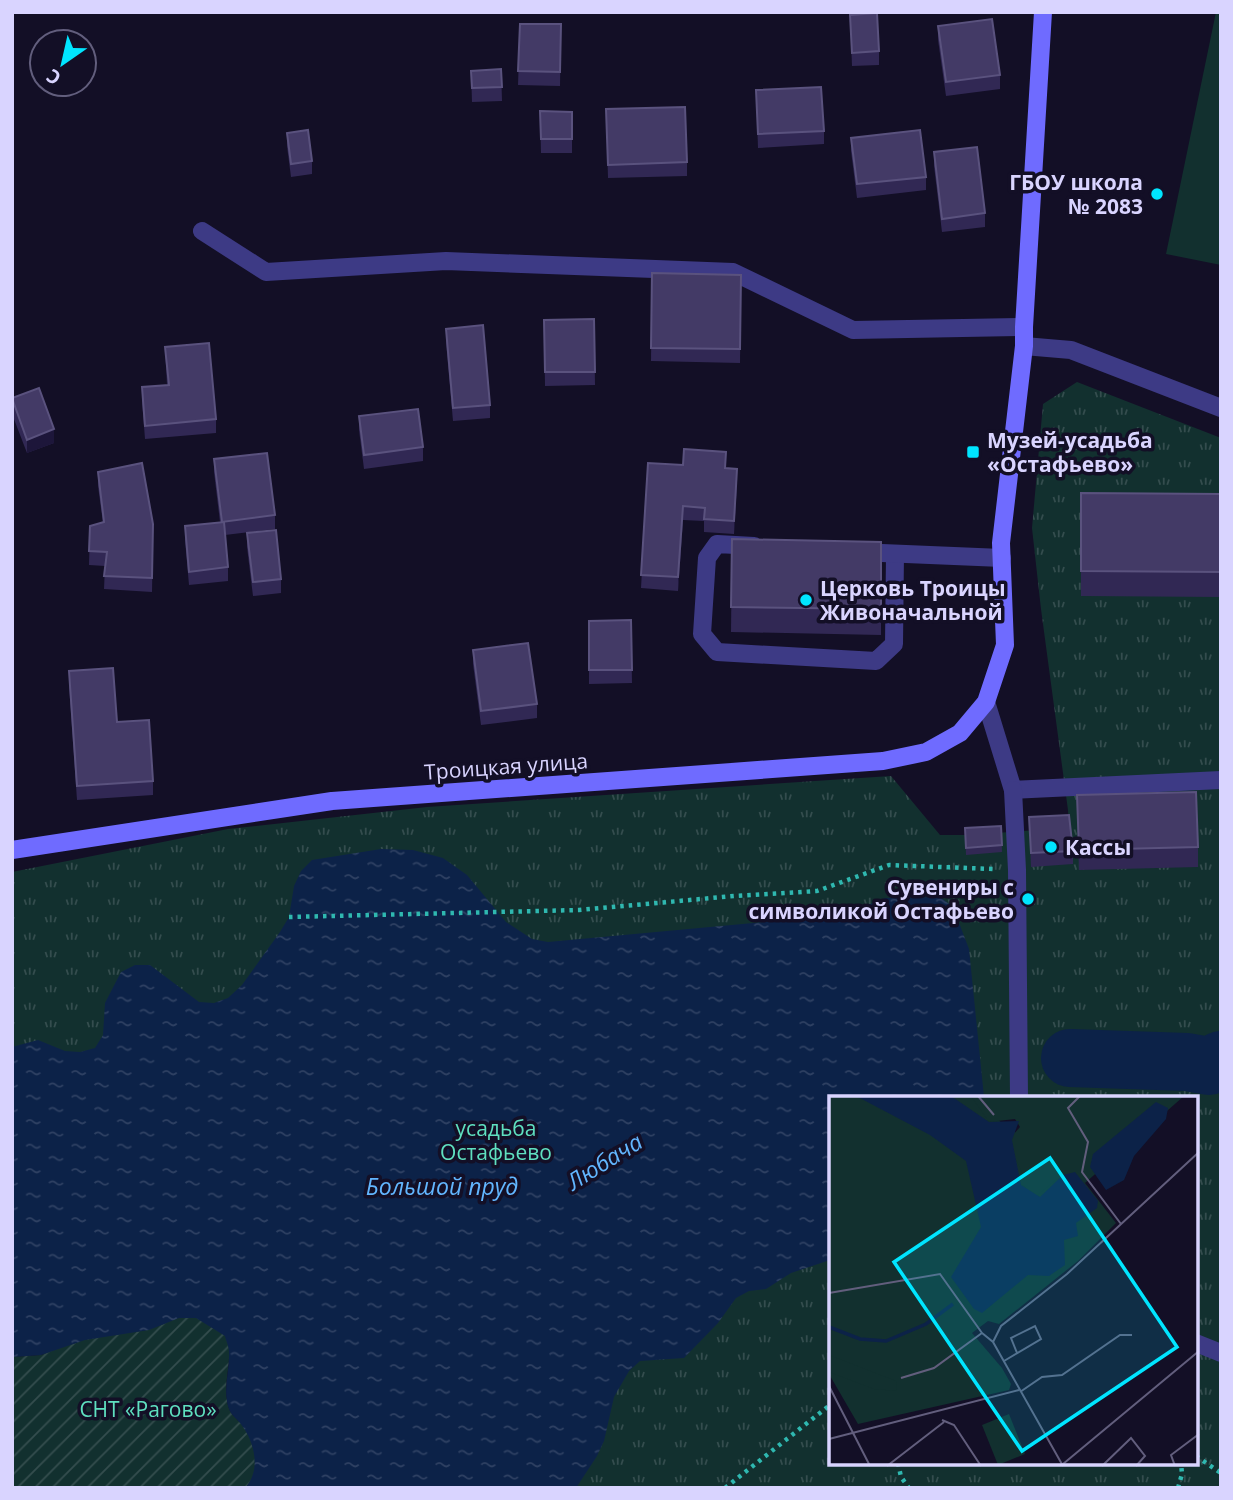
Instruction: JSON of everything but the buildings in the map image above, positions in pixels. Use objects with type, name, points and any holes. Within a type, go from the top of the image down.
[{"type":"street","points":[[1019,1096],[1017,870],[1013,790],[986,702],[1005,645],[1001,543],[1024,346],[1043,12]]},
{"type":"street","points":[[202,231],[266,272],[446,261],[733,272],[853,330],[1024,327]]},
{"type":"street","points":[[1024,346],[1071,350],[1221,408]]},
{"type":"street","points":[[772,547],[717,544],[707,558],[702,634],[717,652],[876,661],[894,644],[895,554]]},
{"type":"street","points":[[840,551],[1002,558]]},
{"type":"street","name":"Троицкая улица","points":[[12,850],[332,801],[883,761],[926,752],[960,733],[986,702]]},
{"type":"street","points":[[1013,790],[1221,780]]},
{"type":"street","points":[[1198,1344],[1221,1353]]},
{"type":"path","points":[[289,917],[579,909],[817,891],[889,865],[1017,870]]},
{"type":"path","points":[[725,1488],[829,1407]]},
{"type":"path","points":[[1198,1457],[1221,1473]]},
{"type":"path","points":[[898,1465],[901,1477],[909,1488]]},
{"type":"path","points":[[1178,1488],[1181,1465]]},
{"type":"green space","points":[[1216,12],[1221,12],[1221,265],[1166,254]]},
{"type":"green space","name":"усадьба Остафьево","points":[[1077,382],[1221,438],[1221,1488],[245,1488],[248,1485],[225,1336],[12,1357],[12,872],[228,829],[427,807],[891,776],[940,835],[1069,828],[1032,528],[1043,404]]},
{"type":"green space","name":"СНТ «Рагово»","points":[[179,1318],[196,1318],[225,1335],[229,1351],[226,1388],[228,1405],[247,1434],[255,1458],[253,1474],[245,1488],[12,1488],[12,1357],[41,1355],[85,1340],[149,1330]]},
{"type":"water","name":"Большой пруд","points":[[381,849],[413,850],[443,858],[467,875],[506,922],[532,939],[548,942],[787,920],[832,920],[885,898],[940,897],[953,907],[969,949],[984,1096],[829,1096],[829,1260],[791,1273],[766,1289],[749,1291],[736,1298],[718,1323],[684,1358],[640,1361],[629,1371],[614,1397],[604,1441],[576,1488],[245,1488],[253,1474],[255,1458],[247,1434],[228,1406],[228,1346],[225,1336],[196,1318],[179,1318],[149,1330],[85,1340],[41,1355],[12,1357],[12,1047],[38,1040],[65,1051],[80,1052],[95,1048],[103,1035],[105,1003],[121,972],[135,965],[150,965],[199,1002],[214,1003],[228,998],[242,985],[280,932],[289,917],[294,886],[301,871],[312,860]]},
{"type":"waterway","name":"Любача","points":[[1070,1058],[1187,1062],[1209,1066],[1221,1060]]},
{"type":"place","name":"ГБОУ школа № 2083","points":[[1157,194]]},
{"type":"place","name":"Музей-усадьба «Остафьево»","points":[[973,452]]},
{"type":"place","name":"Церковь Троицы Живоначальной","points":[[806,600]]},
{"type":"place","name":"Кассы","points":[[1051,847]]},
{"type":"place","name":"Сувениры с символикой Остафьево","points":[[1028,899]]}]
